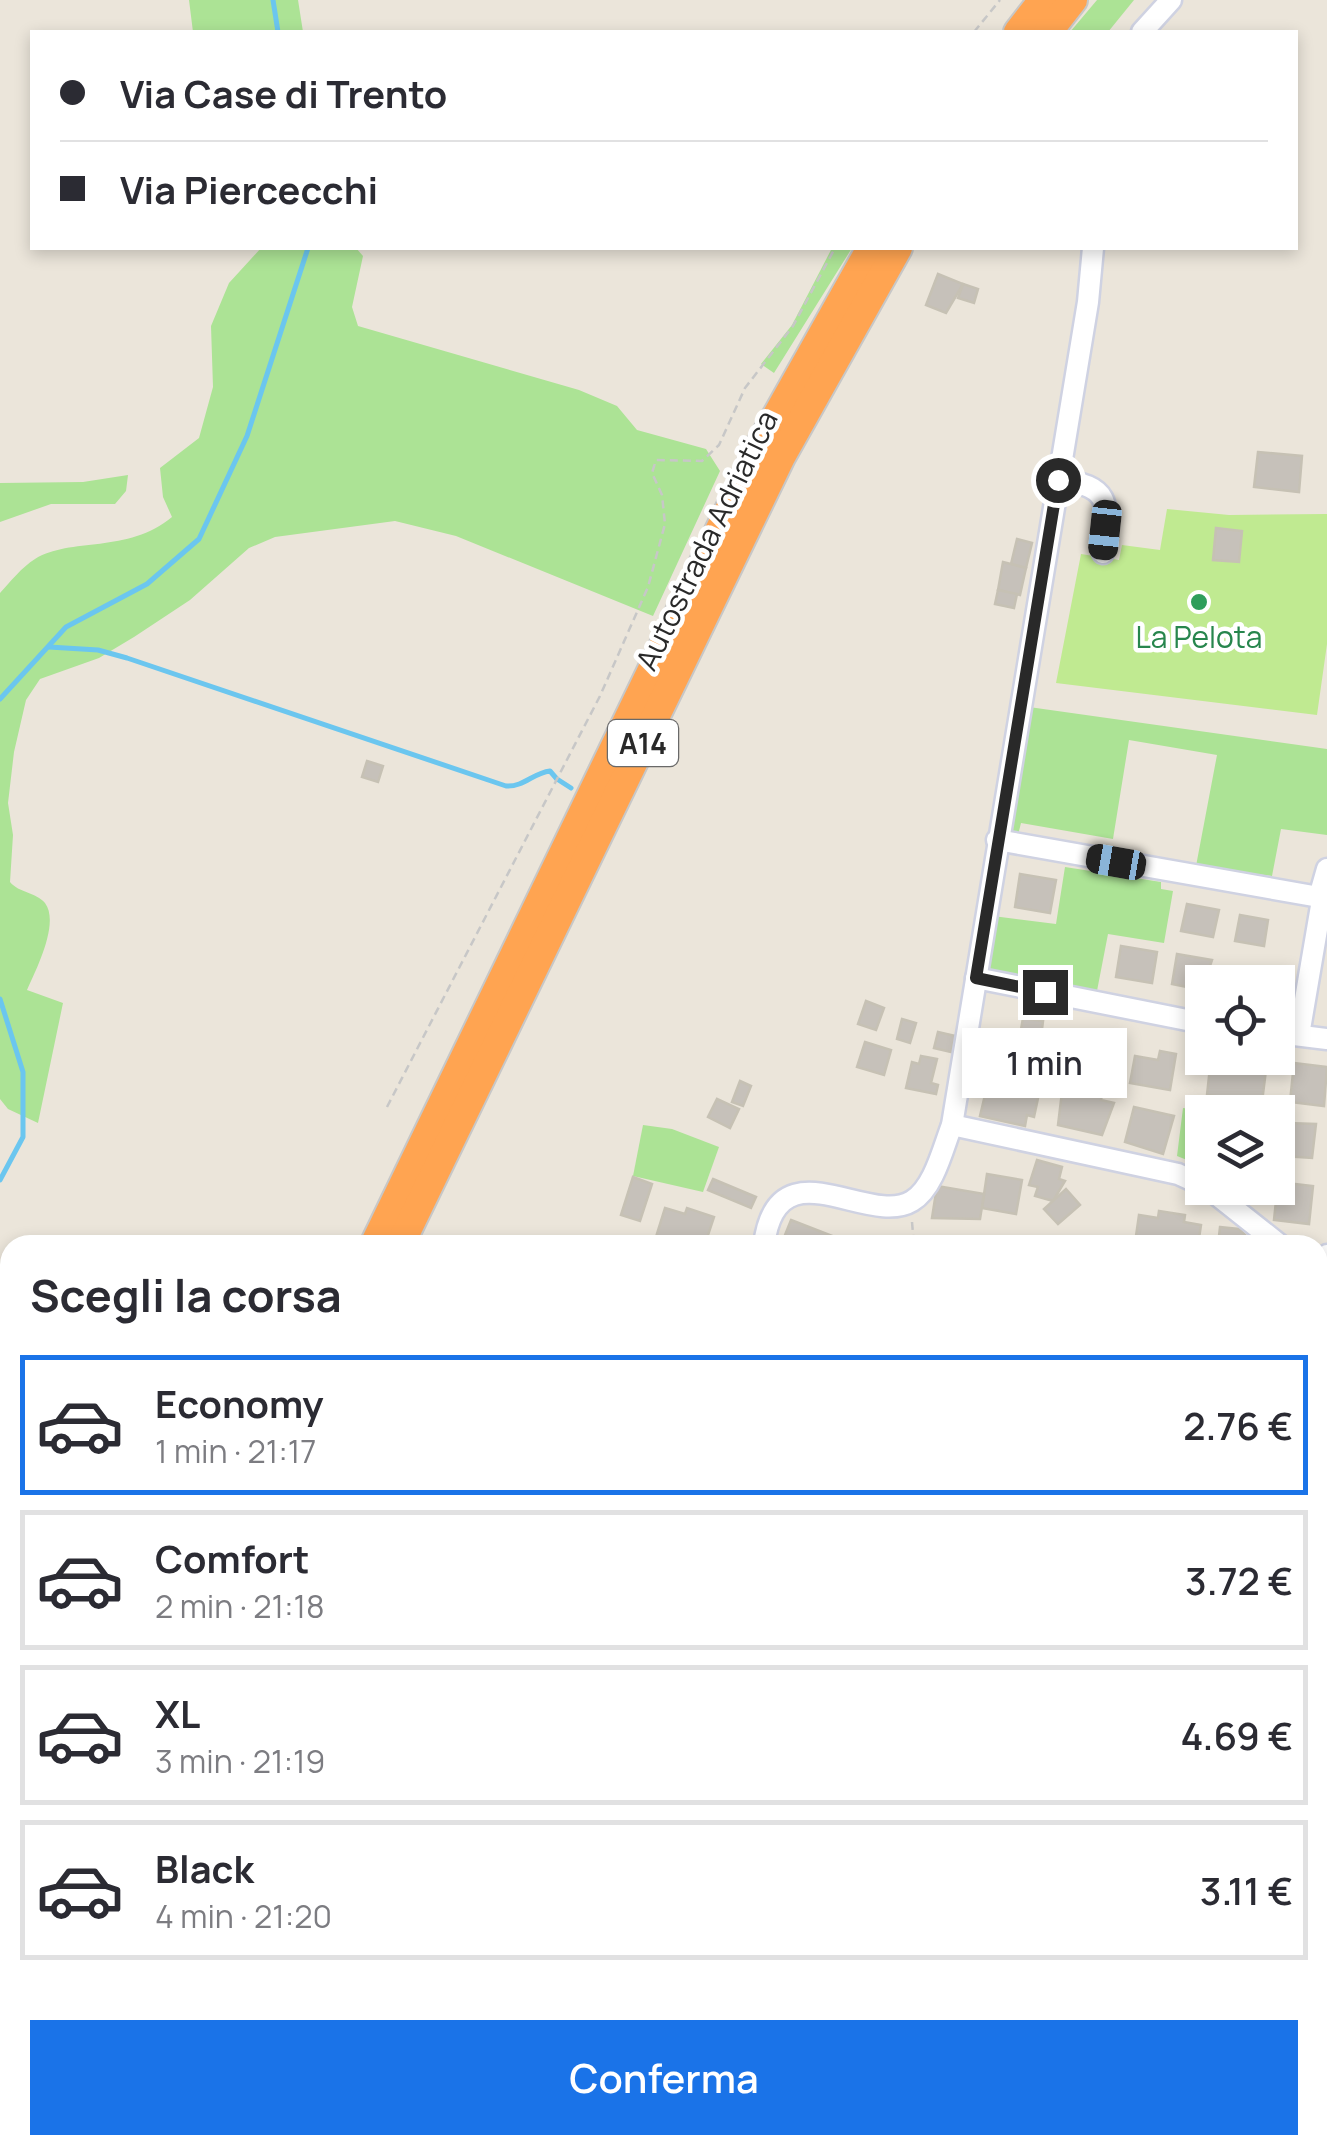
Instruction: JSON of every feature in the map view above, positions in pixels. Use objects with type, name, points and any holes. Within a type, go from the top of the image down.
[{"type":"highway","points":[[1020,30],[1043,0]]},
{"type":"highway","points":[[1050,30],[1073,0]]},
{"type":"highway","name":"Autostrada Adriatica","points":[[379,1235],[763,440],[870,250]]},
{"type":"highway","name":"Autostrada Adriatica","points":[[405,1235],[781,457],[897,250]]},
{"type":"street","points":[[1144,30],[1171,0]]},
{"type":"street","points":[[766,1235],[781,1204],[794,1195],[816,1193],[906,1204],[924,1189],[952,1126],[1092,250]]},
{"type":"street","points":[[1058,480],[1082,482],[1102,496],[1108,508],[1103,552]]},
{"type":"street","points":[[997,840],[1319,897]]},
{"type":"street","points":[[1295,1003],[1327,869]]},
{"type":"street","points":[[976,978],[1185,1020]]},
{"type":"street","points":[[1295,1035],[1327,1039]]},
{"type":"street","points":[[952,1126],[1185,1177]]},
{"type":"street","points":[[1229,1205],[1267,1235]]},
{"type":"path","points":[[976,30],[1000,0]]},
{"type":"path","points":[[387,1106],[600,696],[648,587],[665,524],[662,494],[652,473],[656,460],[702,461],[719,445],[745,388],[793,326],[834,250]]},
{"type":"path","points":[[906,1204],[916,1235]]},
{"type":"green space","points":[[189,0],[298,0],[303,30],[193,30]]},
{"type":"green space","points":[[1097,0],[1134,0],[1110,30],[1072,30]]},
{"type":"green space","points":[[259,250],[358,250],[363,256],[352,307],[358,326],[579,390],[617,406],[637,430],[706,449],[720,471],[653,616],[456,536],[395,521],[275,537],[249,548],[190,600],[134,637],[99,658],[40,679],[26,700],[8,803],[13,835],[10,882],[41,899],[49,912],[45,946],[27,990],[63,1003],[38,1123],[8,1109],[0,1099],[0,593],[25,566],[49,552],[137,536],[172,517],[163,497],[160,468],[199,438],[213,387],[211,326],[229,283]]},
{"type":"green space","points":[[831,250],[851,250],[774,373],[761,364],[792,325]]},
{"type":"green space","points":[[128,475],[126,491],[115,504],[51,504],[0,522],[0,483],[83,482]]},
{"type":"green space","name":"La Pelota","points":[[1167,509],[1229,515],[1327,514],[1327,644],[1317,715],[1056,683],[1081,554],[1119,560],[1122,545],[1160,550]]},
{"type":"green space","points":[[1029,707],[1327,749],[1327,835],[1281,829],[1272,876],[1196,866],[1217,755],[1129,740],[1113,839],[1021,823],[1018,835],[1004,834]]},
{"type":"green space","points":[[1065,867],[1161,882],[1161,889],[1173,891],[1164,943],[1108,934],[1096,996],[985,976],[993,916],[1056,924]]},
{"type":"green space","points":[[1183,1108],[1185,1108],[1185,1159],[1177,1156]]},
{"type":"green space","points":[[643,1125],[672,1129],[719,1147],[703,1192],[633,1176]]},
{"type":"building","points":[[938,274],[963,284],[946,313],[926,305]]},
{"type":"building","points":[[963,284],[978,289],[974,303],[958,298]]},
{"type":"building","points":[[1258,452],[1302,456],[1299,492],[1254,487]]},
{"type":"building","points":[[1216,528],[1242,531],[1239,562],[1213,560]]},
{"type":"building","points":[[1017,539],[1032,543],[1026,568],[1011,564]]},
{"type":"building","points":[[1003,562],[1026,568],[1020,595],[998,590]]},
{"type":"building","points":[[998,590],[1017,594],[1014,608],[995,604]]},
{"type":"building","points":[[367,761],[383,766],[378,782],[362,777]]},
{"type":"building","points":[[1020,874],[1056,880],[1050,913],[1015,907]]},
{"type":"building","points":[[1187,904],[1219,910],[1213,937],[1181,931]]},
{"type":"building","points":[[1240,915],[1268,920],[1264,946],[1235,941]]},
{"type":"building","points":[[1121,946],[1157,952],[1152,983],[1116,977]]},
{"type":"building","points":[[1177,954],[1212,960],[1210,965],[1185,965],[1185,987],[1172,984]]},
{"type":"building","points":[[866,1001],[884,1008],[876,1030],[858,1024]]},
{"type":"building","points":[[1023,1018],[1043,1021],[1042,1029],[1052,1031],[1046,1064],[1016,1059]]},
{"type":"building","points":[[902,1019],[916,1023],[910,1043],[897,1039]]},
{"type":"building","points":[[1081,1030],[1116,1036],[1108,1078],[1074,1072]]},
{"type":"building","points":[[938,1032],[955,1036],[951,1052],[934,1048]]},
{"type":"building","points":[[865,1042],[891,1050],[884,1075],[857,1067]]},
{"type":"building","points":[[1160,1051],[1176,1054],[1170,1090],[1130,1083],[1135,1056],[1158,1060]]},
{"type":"building","points":[[921,1056],[937,1059],[931,1083],[938,1085],[936,1094],[906,1088],[912,1062],[919,1064]]},
{"type":"building","points":[[1295,1063],[1327,1067],[1324,1106],[1295,1103],[1295,1095],[1291,1095]]},
{"type":"building","points":[[1209,1075],[1265,1075],[1263,1095],[1207,1095]]},
{"type":"building","points":[[989,1078],[1040,1089],[1034,1117],[1027,1115],[1025,1126],[980,1116]]},
{"type":"building","points":[[740,1081],[751,1086],[743,1106],[732,1102]]},
{"type":"building","points":[[1073,1088],[1102,1095],[1101,1100],[1114,1103],[1102,1135],[1058,1125],[1062,1092],[1072,1094]]},
{"type":"building","points":[[717,1099],[739,1109],[730,1128],[708,1117]]},
{"type":"building","points":[[1134,1107],[1174,1116],[1163,1154],[1125,1142]]},
{"type":"building","points":[[1295,1123],[1316,1124],[1312,1158],[1295,1157]]},
{"type":"building","points":[[1037,1160],[1062,1167],[1059,1179],[1065,1181],[1053,1201],[1035,1196],[1038,1187],[1029,1185]]},
{"type":"building","points":[[987,1174],[1022,1180],[1016,1214],[982,1208]]},
{"type":"building","points":[[633,1177],[652,1184],[640,1221],[621,1215]]},
{"type":"building","points":[[713,1179],[756,1197],[751,1208],[708,1190]]},
{"type":"building","points":[[1295,1184],[1313,1186],[1309,1224],[1274,1220],[1276,1205],[1295,1205]]},
{"type":"building","points":[[937,1186],[984,1194],[980,1219],[932,1218]]},
{"type":"building","points":[[1066,1189],[1080,1205],[1058,1224],[1044,1209]]},
{"type":"building","points":[[665,1208],[685,1214],[687,1208],[714,1217],[708,1235],[657,1235]]},
{"type":"building","points":[[1159,1211],[1185,1215],[1184,1222],[1201,1225],[1200,1235],[1136,1235],[1139,1215],[1158,1218]]},
{"type":"building","points":[[791,1220],[830,1235],[785,1235]]},
{"type":"building","points":[[1220,1227],[1239,1229],[1245,1235],[1219,1235]]},
{"type":"waterway","points":[[273,0],[278,30]]},
{"type":"waterway","points":[[0,699],[66,627],[147,584],[199,539],[247,436],[307,250]]},
{"type":"waterway","points":[[49,647],[98,650],[127,658],[506,786],[550,771],[556,778]]},
{"type":"waterway","points":[[557,779],[571,788]]},
{"type":"waterway","points":[[0,999],[23,1072],[23,1137],[0,1180]]},
{"type":"place","name":"La Pelota","points":[[1199,602]]},
{"type":"route","points":[[1045,992],[976,978],[1058,480]]}]
